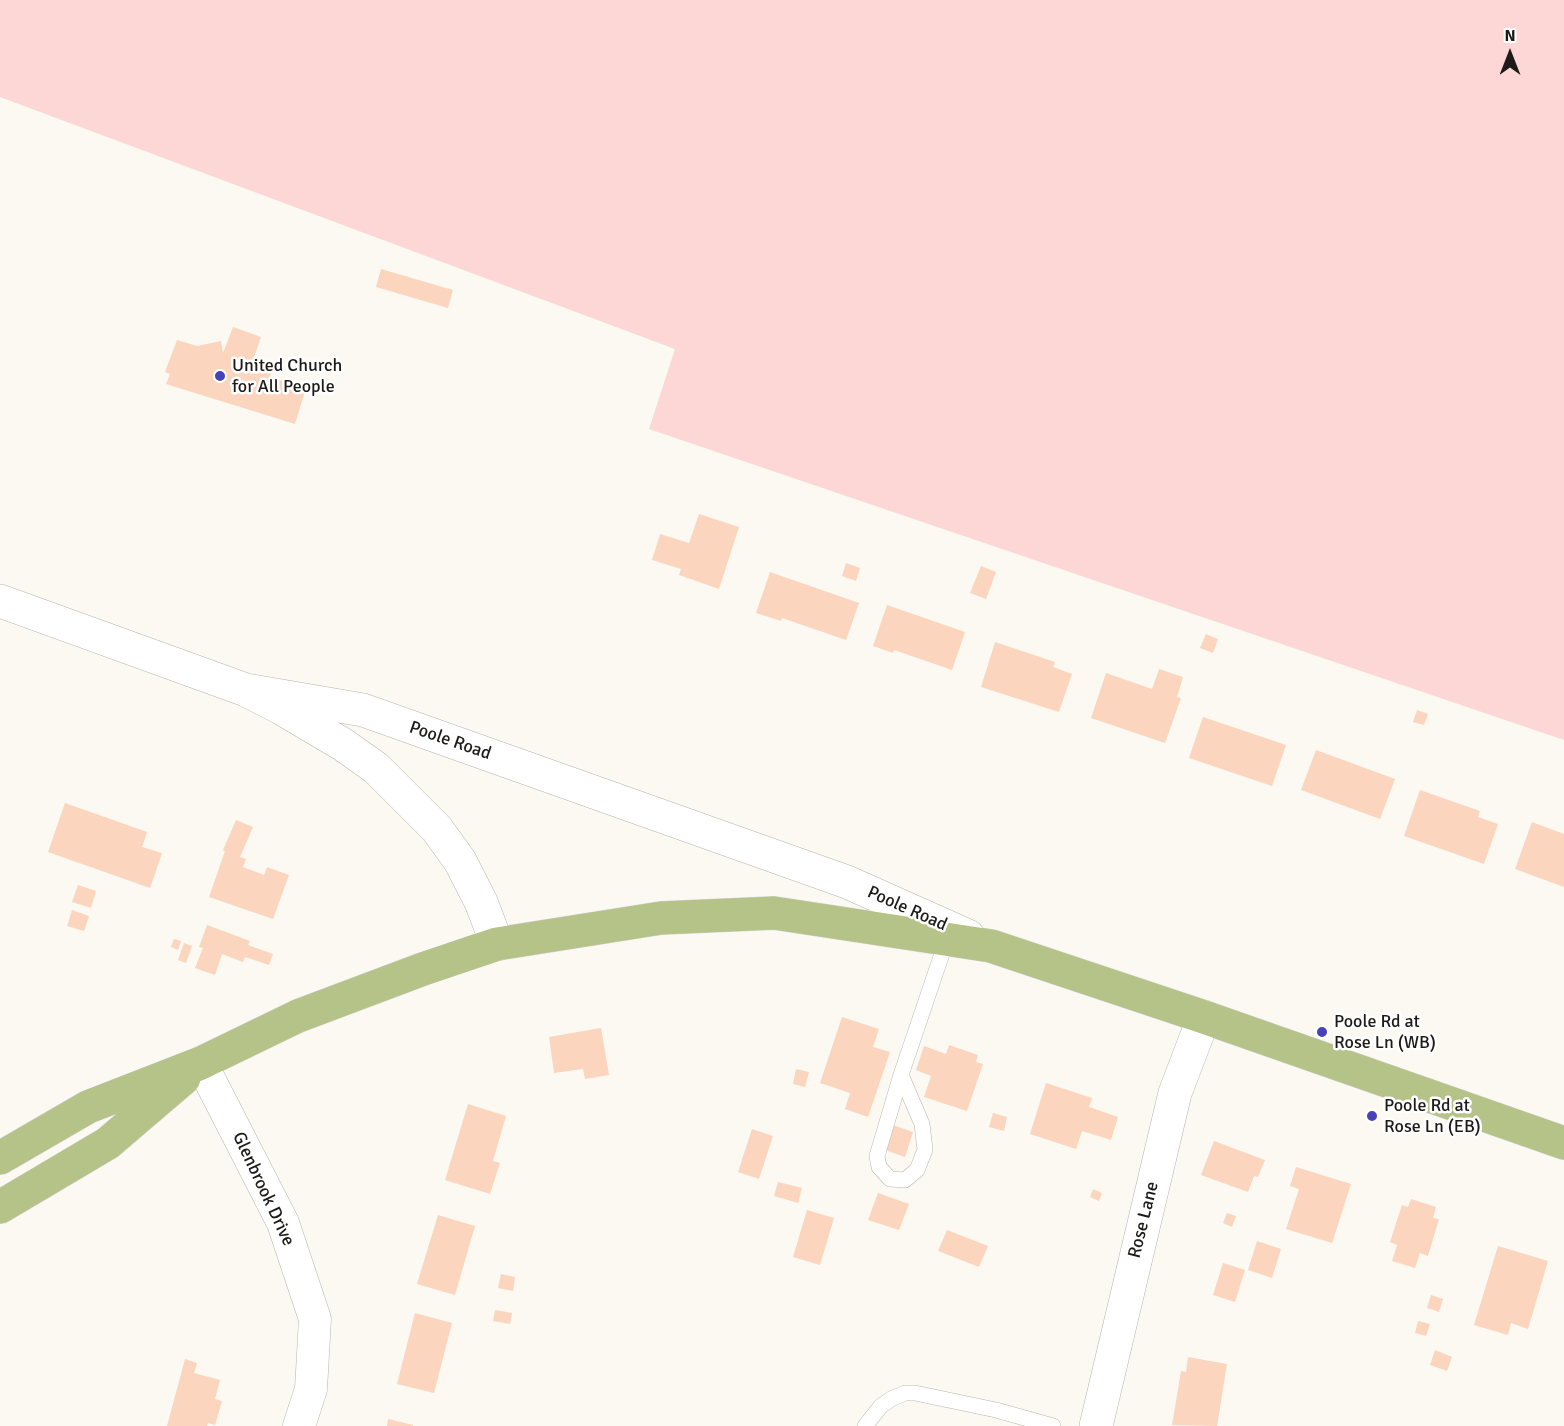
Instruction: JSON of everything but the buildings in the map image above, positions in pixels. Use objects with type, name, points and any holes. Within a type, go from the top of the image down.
[{"type":"main road","name":"Poole Road","points":[[0,601],[246,690],[342,744],[376,768],[437,829],[460,861],[481,902],[497,944]]},
{"type":"main road","name":"Poole Road","points":[[246,690],[363,711],[847,882],[863,908]]},
{"type":"main road","points":[[0,1158],[88,1107],[201,1063],[298,1016],[497,944],[672,918],[863,908],[1204,1017],[1564,1143]]},
{"type":"main road","name":"Rose Lane","points":[[1096,1426],[1175,1093],[1204,1017]]},
{"type":"main road","points":[[0,1207],[108,1143],[201,1063]]},
{"type":"street","name":"Glenbrook Drive","points":[[201,1063],[283,1223],[315,1319],[311,1389],[299,1426]]},
{"type":"lane","points":[[901,1075],[922,1124],[925,1150],[917,1170],[905,1180],[890,1179],[879,1167],[877,1156],[901,1075],[968,941]]},
{"type":"lane","points":[[865,1426],[881,1406],[891,1399],[915,1393],[996,1410],[1053,1426]]},
{"type":"shaded area","points":[[0,0],[1564,0],[1564,740],[649,429],[675,349],[0,97]]},
{"type":"place","name":"United Church for All People","points":[[220,376]]},
{"type":"place","name":"Poole Rd at Rose Ln (WB)","points":[[1322,1032]]},
{"type":"place","name":"Poole Rd at Rose Ln (EB)","points":[[1372,1116]]}]
